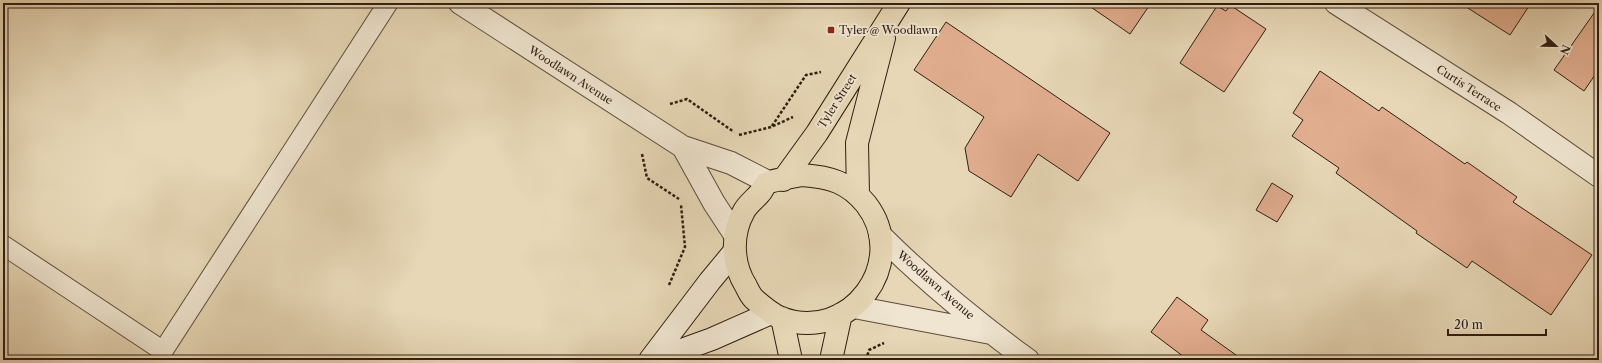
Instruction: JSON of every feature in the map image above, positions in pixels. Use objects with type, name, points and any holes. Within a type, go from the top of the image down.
[{"type":"main road","name":"Tyler Street","points":[[735,243],[744,211],[776,181],[817,132],[894,11]]},
{"type":"main road","name":"Tyler Street","points":[[858,195],[857,143],[894,11]]},
{"type":"main road","points":[[735,243],[740,276],[752,298],[777,316],[802,323],[822,321],[848,310],[867,292],[877,275],[882,255],[880,235],[873,213],[858,195],[842,183],[823,176],[802,175],[776,181]]},
{"type":"main road","points":[[831,360],[848,310]]},
{"type":"main road","points":[[777,316],[791,360]]},
{"type":"street","name":"Woodlawn Avenue","points":[[460,3],[683,147],[731,162],[776,181]]},
{"type":"street","name":"Curtis Terrace","points":[[1336,3],[1509,113],[1599,176]]},
{"type":"street","name":"Woodlawn Avenue","points":[[683,147],[735,243]]},
{"type":"street","name":"Woodlawn Avenue","points":[[880,235],[909,264],[992,334],[1028,360]]},
{"type":"street","points":[[650,360],[710,281],[735,243]]},
{"type":"street","name":"Woodlawn Avenue","points":[[848,310],[992,334]]},
{"type":"street","points":[[654,360],[777,316]]},
{"type":"lane","points":[[3,245],[163,351],[388,3]]},
{"type":"path","points":[[771,127],[806,75],[859,65]]},
{"type":"path","points":[[668,287],[686,246],[680,201],[647,178],[634,115],[687,99],[738,136],[771,127],[792,117]]},
{"type":"path","points":[[866,360],[869,350],[888,340]]},
{"type":"building","points":[[1085,3],[1151,3],[1130,34]]},
{"type":"building","points":[[1460,3],[1531,3],[1510,35]]},
{"type":"building","points":[[1230,5],[1266,29],[1224,92],[1180,63],[1217,6],[1226,11]]},
{"type":"building","points":[[1599,6],[1599,69],[1584,91],[1554,70]]},
{"type":"building","points":[[946,22],[1110,133],[1078,181],[1038,154],[1011,197],[969,171],[965,148],[984,117],[914,70]]},
{"type":"building","points":[[1320,71],[1379,111],[1382,107],[1465,164],[1467,162],[1517,197],[1513,202],[1592,255],[1551,315],[1472,261],[1467,268],[1416,233],[1417,231],[1336,173],[1339,168],[1292,136],[1303,120],[1293,113]]},
{"type":"building","points":[[1272,183],[1293,196],[1277,222],[1256,210]]},
{"type":"building","points":[[1177,297],[1208,320],[1201,330],[1243,360],[1188,360],[1151,332]]},
{"type":"place","name":"Tyler @ Woodlawn","points":[[831,30]]}]
